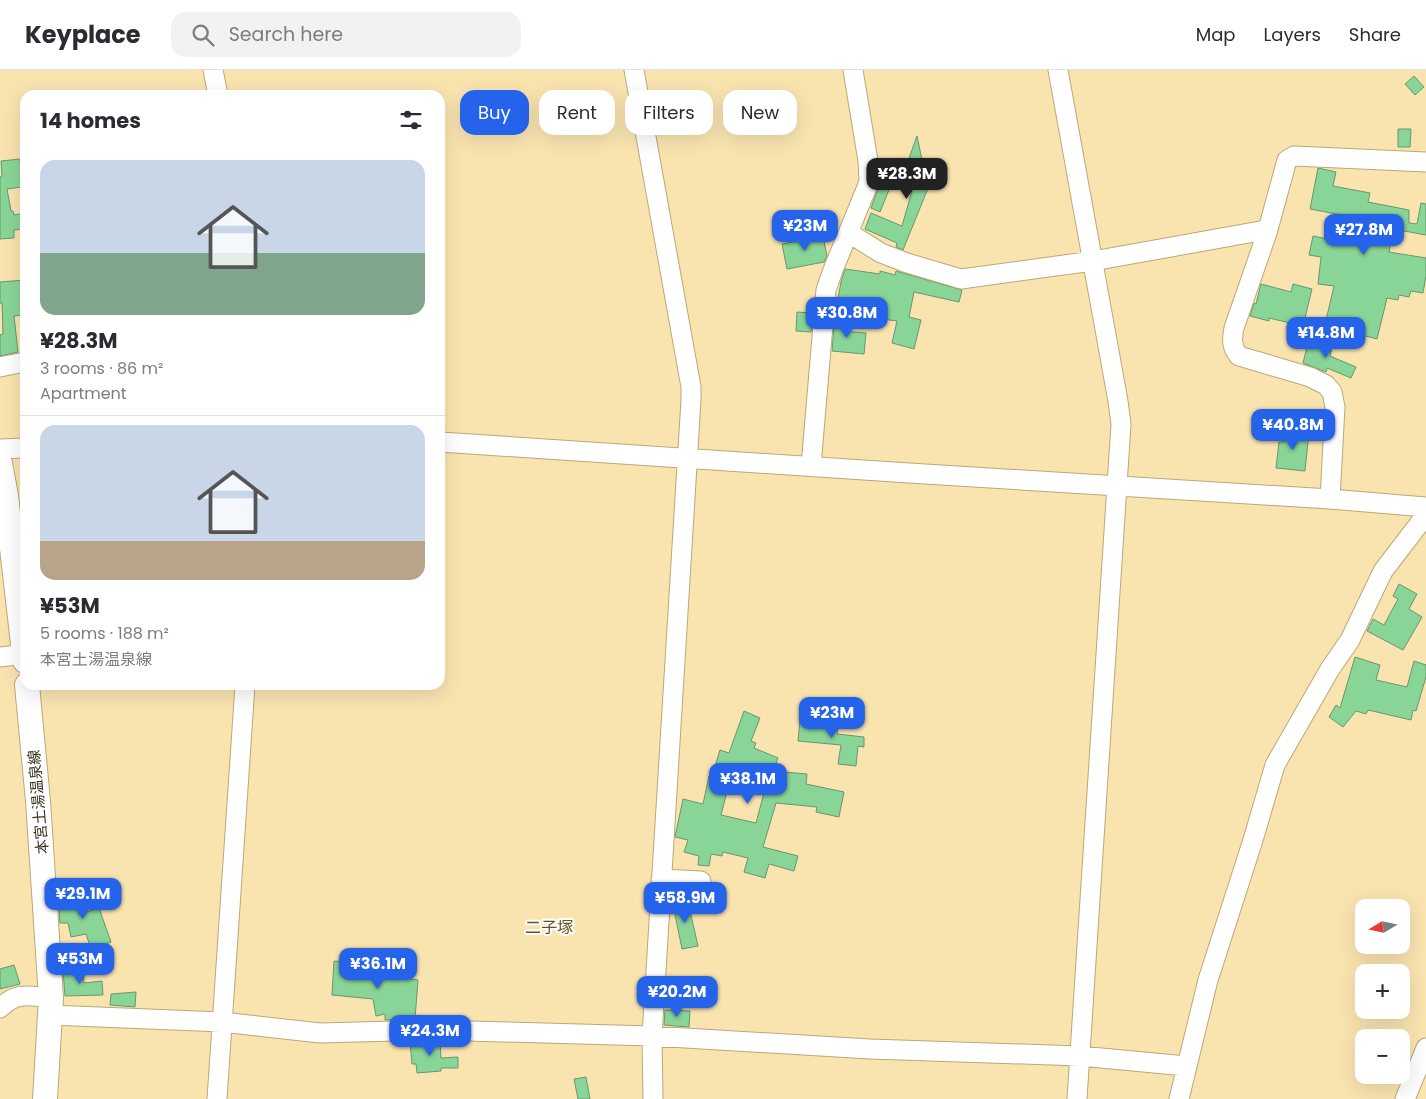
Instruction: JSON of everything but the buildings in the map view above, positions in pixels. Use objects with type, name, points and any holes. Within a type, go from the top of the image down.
[{"type":"main road","points":[[0,464],[6,496],[20,619]]},
{"type":"main road","name":"本宮土湯温泉線","points":[[27,690],[38,801],[50,1006],[45,1099]]},
{"type":"street","points":[[213,70],[217,90]]},
{"type":"street","points":[[634,70],[691,387],[652,1036],[653,1099]]},
{"type":"street","points":[[811,466],[826,290],[867,187],[869,174],[853,70]]},
{"type":"street","points":[[1058,70],[1120,416],[1077,1099]]},
{"type":"street","points":[[1330,499],[1335,416],[1335,399],[1332,392],[1326,385],[1310,378],[1239,356],[1233,347],[1234,328],[1267,233],[1285,163],[1294,156],[1426,162]]},
{"type":"street","points":[[849,233],[881,253],[961,279],[1093,260],[1260,231],[1267,233]]},
{"type":"street","points":[[0,367],[20,363]]},
{"type":"street","points":[[445,442],[1330,499],[1426,507]]},
{"type":"street","points":[[0,449],[20,448]]},
{"type":"street","points":[[1178,1099],[1208,980],[1254,840],[1275,766],[1330,669],[1350,640],[1383,571],[1426,515]]},
{"type":"street","points":[[0,657],[20,654]]},
{"type":"street","points":[[217,1099],[245,690]]},
{"type":"street","points":[[661,879],[701,881]]},
{"type":"street","points":[[0,1008],[7,1001],[23,995],[50,1006],[320,1033],[432,1030],[652,1036],[870,1048],[1080,1056],[1186,1066]]},
{"type":"street","points":[[1405,1099],[1426,1048]]},
{"type":"district","name":"二子塚","points":[[549,927]]}]
